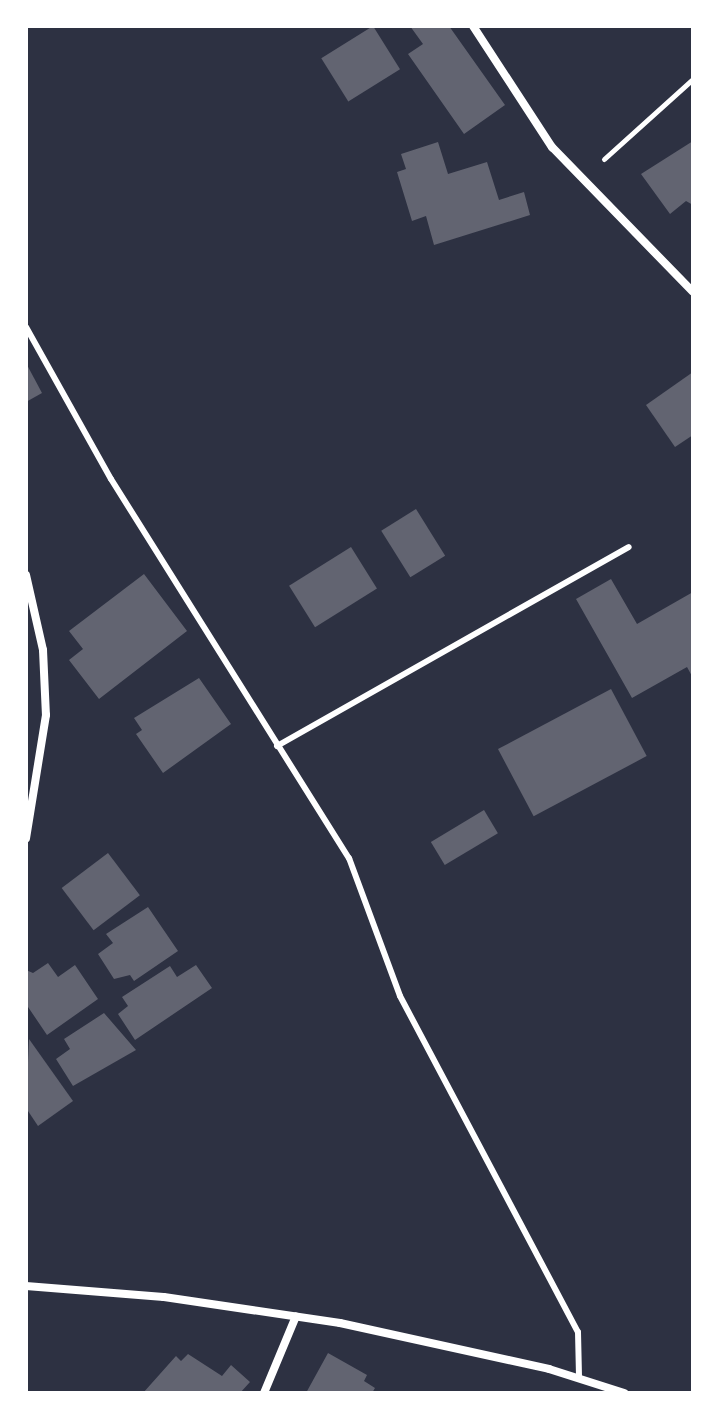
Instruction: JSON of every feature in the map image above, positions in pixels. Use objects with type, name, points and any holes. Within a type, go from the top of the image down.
[{"type":"street","points":[[473,26],[552,147],[579,180],[693,292]]},
{"type":"street","points":[[26,575],[43,650],[46,715],[26,838]]},
{"type":"street","points":[[26,1286],[164,1297],[296,1316],[579,1377],[624,1393]]},
{"type":"street","points":[[264,1393],[296,1316]]},
{"type":"lane","points":[[26,327],[111,479],[349,858],[400,996],[578,1332],[579,1377]]},
{"type":"lane","points":[[277,746],[629,547]]},
{"type":"path","points":[[579,180],[693,79]]},
{"type":"building","points":[[373,26],[400,69],[348,102],[321,58]]},
{"type":"building","points":[[410,26],[449,26],[505,105],[464,134],[408,54],[423,44]]},
{"type":"building","points":[[693,141],[693,205],[686,201],[670,214],[641,174]]},
{"type":"building","points":[[438,142],[448,174],[487,162],[499,200],[524,192],[530,215],[434,245],[426,216],[412,221],[397,172],[406,169],[401,154]]},
{"type":"building","points":[[26,363],[42,393],[26,402]]},
{"type":"building","points":[[693,372],[693,435],[675,447],[646,405]]},
{"type":"building","points":[[416,509],[445,556],[410,577],[381,531]]},
{"type":"building","points":[[351,547],[377,589],[315,627],[289,586]]},
{"type":"building","points":[[144,574],[187,631],[99,699],[69,660],[83,649],[69,631]]},
{"type":"building","points":[[611,579],[637,624],[693,592],[693,678],[687,667],[632,698],[576,599]]},
{"type":"building","points":[[199,678],[231,724],[163,773],[136,734],[142,730],[134,718]]},
{"type":"building","points":[[611,689],[647,756],[534,816],[498,749]]},
{"type":"building","points":[[484,810],[498,833],[445,865],[431,842]]},
{"type":"building","points":[[108,853],[140,895],[94,930],[62,888]]},
{"type":"building","points":[[148,907],[178,951],[134,981],[130,975],[114,979],[98,954],[113,943],[106,934]]},
{"type":"building","points":[[48,963],[58,977],[75,965],[98,999],[47,1035],[26,1004],[26,970],[33,973]]},
{"type":"building","points":[[196,965],[212,988],[135,1040],[118,1014],[128,1006],[122,997],[170,966],[177,977]]},
{"type":"building","points":[[104,1013],[136,1050],[73,1086],[56,1059],[70,1049],[64,1039]]},
{"type":"building","points":[[29,1039],[73,1101],[38,1126],[26,1108]]},
{"type":"building","points":[[328,1353],[367,1375],[364,1381],[375,1388],[372,1393],[306,1393]]},
{"type":"building","points":[[188,1354],[222,1376],[231,1365],[250,1382],[240,1393],[143,1393],[176,1356],[181,1361]]}]
